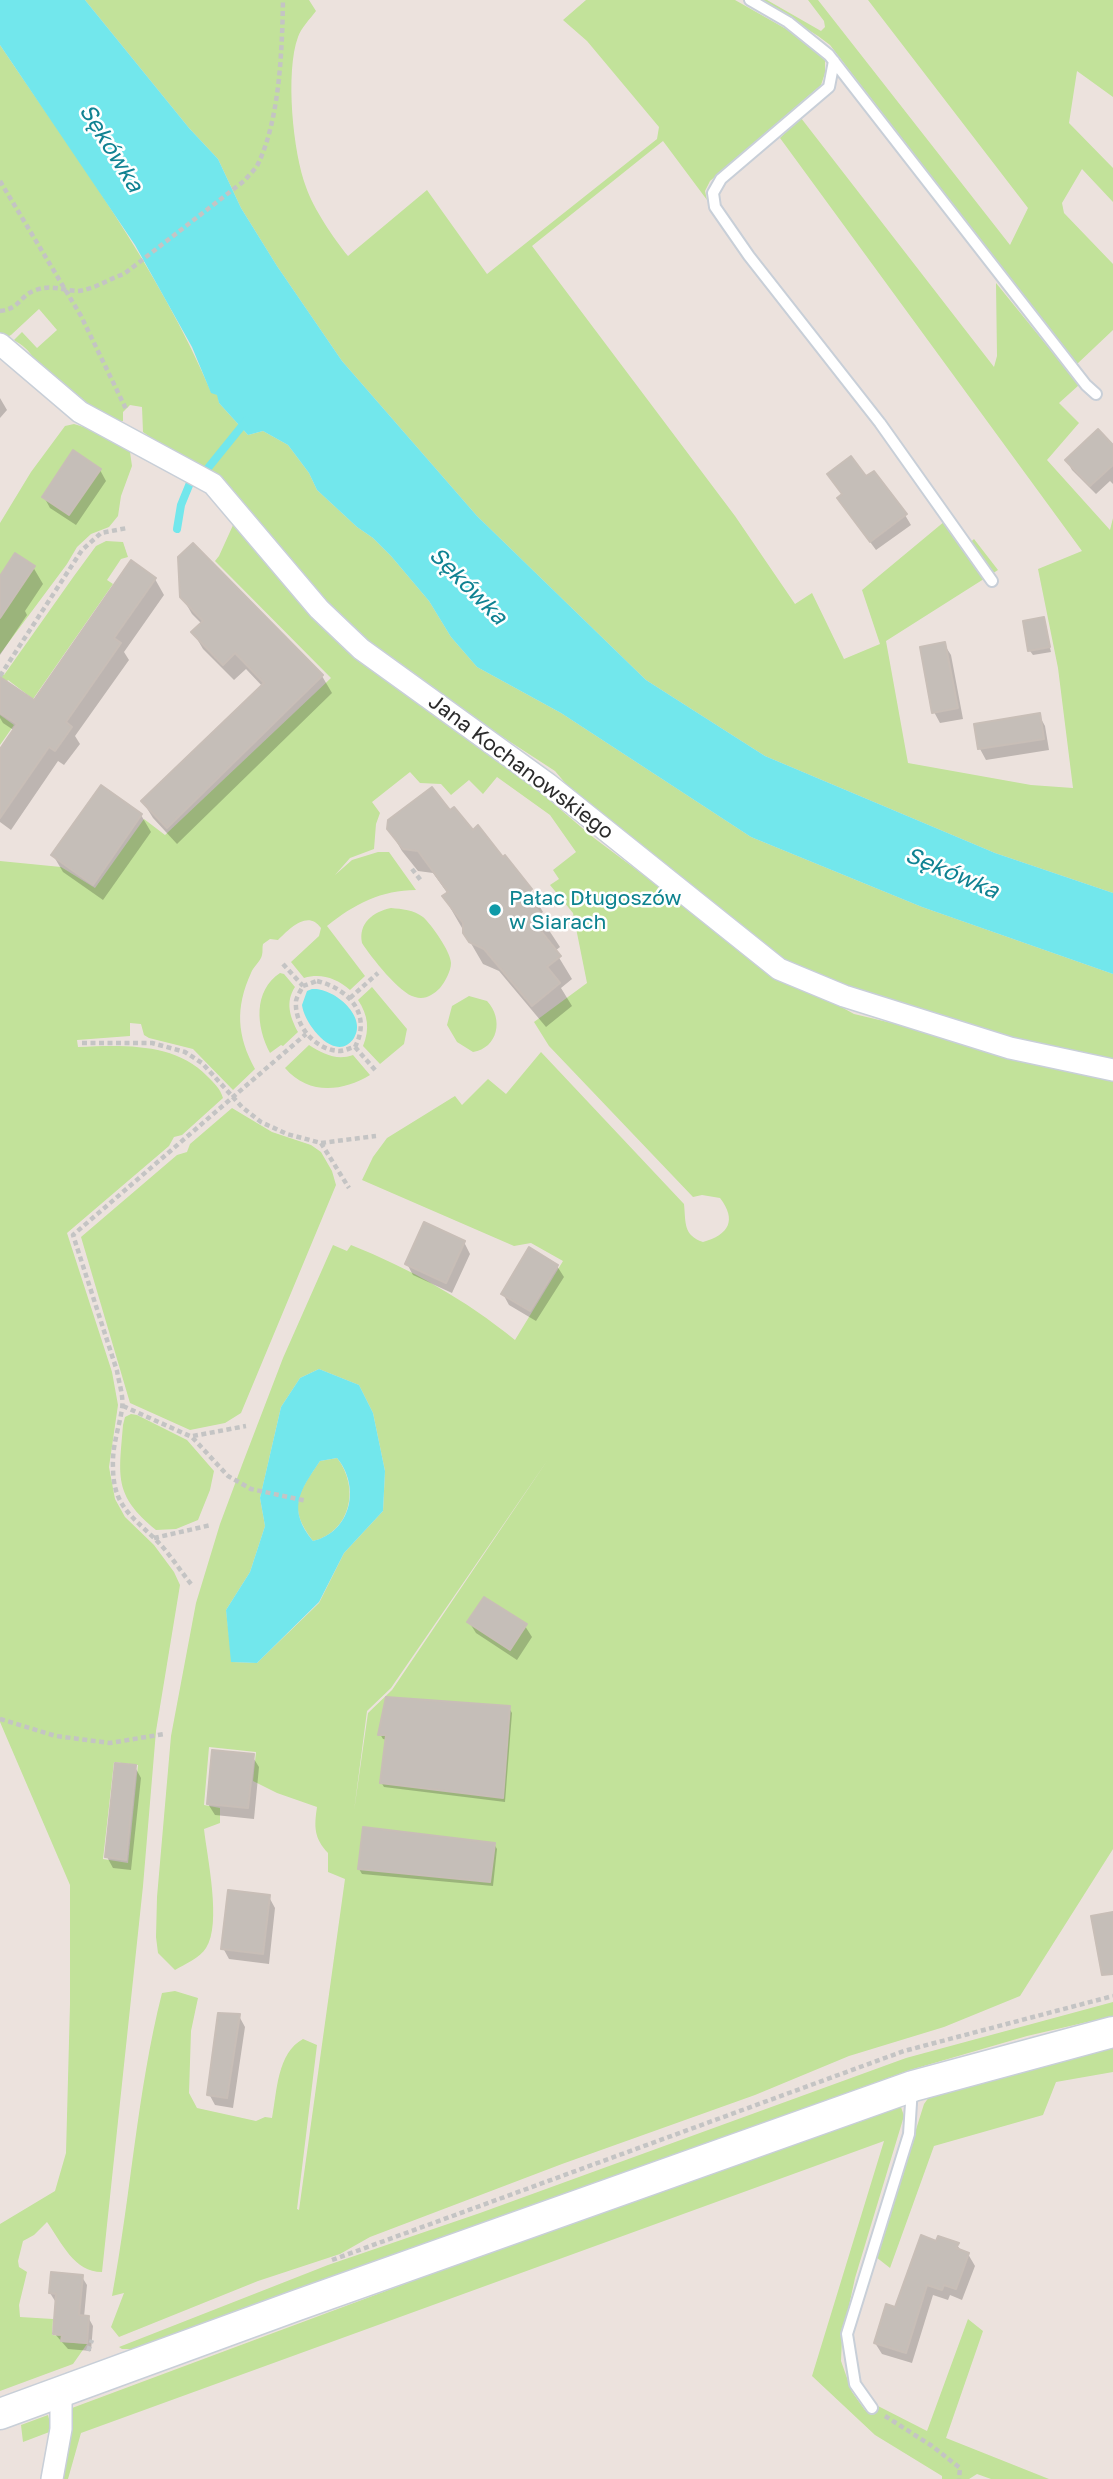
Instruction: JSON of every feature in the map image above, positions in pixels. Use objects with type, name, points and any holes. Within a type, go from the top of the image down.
[{"type":"main road","points":[[0,2414],[912,2086],[1113,2032]]},
{"type":"street","name":"Jana Kochanowskiego","points":[[0,344],[80,412],[213,484],[319,609],[361,649],[548,784],[779,969],[844,996],[1010,1048],[1113,1070]]},
{"type":"street","points":[[52,2479],[61,2429],[61,2391]]},
{"type":"lane","points":[[750,0],[789,22],[829,55],[1086,385],[1096,394]]},
{"type":"lane","points":[[834,61],[829,87],[722,179],[713,193],[715,207],[880,423],[992,581]]},
{"type":"lane","points":[[872,2408],[855,2384],[847,2334],[909,2134],[912,2086]]},
{"type":"path","points":[[0,311],[13,309],[33,290],[52,286],[83,291],[130,269],[244,181],[257,166],[269,130],[282,54],[283,0]]},
{"type":"path","points":[[0,181],[65,288],[120,394],[132,425],[133,442]]},
{"type":"path","points":[[0,676],[82,550],[101,533],[127,528]]},
{"type":"path","points":[[412,869],[422,882]]},
{"type":"path","points":[[284,964],[303,986]]},
{"type":"path","points":[[350,998],[378,973]]},
{"type":"path","points":[[317,981],[334,985],[350,998],[360,1016],[362,1033],[355,1047],[340,1051],[323,1047],[306,1034],[298,1017],[296,999],[303,986],[317,981]]},
{"type":"path","points":[[191,1584],[154,1538],[130,1516],[118,1496],[113,1468],[115,1437],[122,1406],[117,1371],[74,1235],[306,1034]]},
{"type":"path","points":[[82,1043],[152,1043],[185,1052],[202,1063],[233,1097],[261,1122],[287,1134],[321,1143],[376,1136]]},
{"type":"path","points":[[355,1047],[376,1071]]},
{"type":"path","points":[[321,1143],[349,1188]]},
{"type":"path","points":[[122,1406],[192,1437],[228,1476],[251,1489],[307,1501]]},
{"type":"path","points":[[192,1437],[246,1426]]},
{"type":"path","points":[[154,1538],[211,1525]]},
{"type":"path","points":[[0,1719],[56,1736],[110,1742],[164,1734]]},
{"type":"path","points":[[320,2264],[904,2051],[1113,1996]]},
{"type":"path","points":[[84,2358],[92,2356]]},
{"type":"path","points":[[872,2408],[932,2446],[960,2468],[958,2479]]},
{"type":"green space","points":[[85,0],[309,0],[316,11],[299,34],[294,52],[292,112],[301,172],[309,195],[324,223],[348,256],[427,190],[487,274],[657,139],[659,127],[587,41],[563,20],[586,0],[735,0],[802,38],[819,51],[825,60],[821,85],[710,181],[705,191],[707,200],[663,141],[532,246],[735,516],[795,604],[812,593],[844,659],[880,644],[862,590],[945,521],[962,550],[974,539],[998,570],[886,641],[908,763],[1031,785],[1073,788],[1058,668],[1038,569],[1082,551],[780,138],[801,118],[994,367],[997,356],[996,283],[1079,385],[1059,403],[1079,423],[1047,460],[1110,530],[1113,518],[1113,893],[995,853],[765,756],[646,680],[477,516],[342,361],[241,208],[218,159],[189,128]]},
{"type":"green space","points":[[761,0],[767,0],[821,31],[825,27],[824,21],[808,0],[818,0],[1010,245],[1028,208],[868,0],[1113,0],[1113,97],[1077,71],[1069,123],[1113,168],[1113,202],[1082,169],[1062,203],[1064,213],[1113,264],[1113,330],[1076,365],[830,45]]},
{"type":"green space","points":[[0,45],[141,257],[190,346],[211,392],[218,395],[219,403],[248,435],[263,431],[288,445],[309,473],[317,490],[391,556],[429,601],[451,637],[477,667],[561,713],[751,837],[922,907],[1113,974],[1113,1849],[1020,1996],[944,2027],[849,2056],[755,2095],[562,2164],[370,2237],[340,2254],[258,2281],[119,2337],[111,2327],[124,2293],[112,2296],[146,2068],[162,1993],[175,1991],[198,1998],[191,2031],[189,2093],[197,2108],[256,2121],[265,2117],[272,2118],[280,2074],[288,2054],[294,2045],[303,2039],[317,2045],[299,2210],[345,1879],[328,1872],[328,1853],[316,1832],[317,1807],[253,1781],[256,1752],[209,1747],[204,1805],[220,1808],[220,1823],[204,1829],[213,1907],[211,1937],[206,1948],[196,1958],[175,1970],[158,1953],[156,1937],[171,1736],[196,1603],[220,1524],[283,1358],[333,1245],[347,1251],[351,1245],[394,1264],[457,1298],[515,1340],[563,1261],[531,1243],[514,1246],[362,1180],[373,1157],[387,1138],[455,1096],[462,1105],[488,1079],[506,1094],[541,1052],[684,1204],[687,1227],[692,1236],[703,1242],[719,1235],[728,1226],[728,1213],[720,1198],[702,1195],[693,1197],[549,1046],[534,1022],[587,983],[573,913],[550,885],[559,879],[553,870],[576,852],[550,815],[497,777],[483,794],[469,780],[451,795],[441,784],[420,783],[410,772],[372,802],[380,813],[376,824],[374,849],[350,858],[335,875],[352,860],[378,852],[389,852],[416,890],[369,900],[327,926],[365,976],[350,990],[328,978],[304,978],[291,962],[319,936],[321,928],[316,923],[310,920],[299,923],[278,940],[270,939],[263,944],[261,957],[246,986],[240,1010],[245,1045],[255,1069],[233,1090],[193,1049],[149,1038],[144,1035],[141,1024],[130,1023],[130,1036],[77,1040],[78,1047],[129,1046],[163,1051],[179,1057],[207,1076],[223,1098],[182,1135],[174,1137],[169,1146],[67,1233],[112,1372],[118,1405],[109,1467],[115,1499],[125,1517],[154,1545],[180,1585],[156,1731],[143,1886],[102,2272],[92,2271],[76,2262],[47,2222],[34,2235],[23,2241],[18,2261],[19,2267],[27,2272],[19,2305],[20,2317],[53,2319],[52,2335],[61,2336],[61,2342],[87,2344],[73,2364],[0,2391],[0,2224],[55,2191],[66,2153],[70,1885],[0,1722],[0,861],[61,867],[95,888],[144,819],[165,835],[331,678],[215,561],[234,523],[309,611],[357,656],[521,776],[594,838],[741,948],[755,962],[775,975],[854,1014],[938,1034],[923,1011],[846,991],[781,963],[650,861],[584,805],[555,771],[409,676],[357,636],[303,580],[214,478],[192,460],[163,446],[143,432],[142,407],[130,405],[123,412],[123,421],[114,420],[77,403],[44,377],[30,353],[14,340],[22,332],[37,348],[57,330],[39,309],[11,335],[5,338],[0,336]],"holes":[[[319,1369],[359,1385],[373,1413],[385,1471],[383,1511],[344,1553],[319,1603],[257,1663],[232,1662],[226,1610],[250,1572],[265,1526],[260,1498],[281,1407],[300,1378]],[[549,1458],[392,1690],[368,1713],[354,1811],[367,1711],[391,1688]],[[114,1762],[138,1765],[128,1863],[103,1859]]]},
{"type":"green space","points":[[74,424],[100,432],[130,452],[132,466],[121,496],[118,516],[109,527],[91,534],[77,547],[0,654],[0,523],[31,472],[65,426]]},
{"type":"green space","points":[[106,541],[123,542],[128,557],[121,559],[107,580],[113,584],[33,699],[8,680],[0,692],[0,673],[4,675],[96,546]]},
{"type":"green space","points":[[0,715],[14,725],[0,745]]},
{"type":"green space","points":[[391,908],[412,911],[423,917],[448,952],[451,963],[447,976],[440,988],[429,996],[415,997],[402,989],[362,943],[362,930],[368,920],[378,912]]},
{"type":"green space","points":[[280,973],[295,987],[290,998],[290,1009],[298,1032],[283,1046],[270,1053],[260,1021],[261,999],[265,989]]},
{"type":"green space","points":[[372,987],[407,1029],[404,1044],[380,1064],[363,1046],[367,1022],[358,1000]]},
{"type":"green space","points":[[469,996],[487,1001],[496,1016],[497,1024],[493,1039],[488,1045],[473,1052],[457,1042],[447,1025],[452,1006]]},
{"type":"green space","points":[[309,1045],[330,1056],[353,1055],[370,1075],[337,1087],[315,1087],[304,1083],[285,1068]]},
{"type":"green space","points":[[232,1108],[272,1132],[311,1145],[321,1152],[332,1171],[336,1185],[241,1413],[225,1423],[190,1430],[130,1403],[81,1237],[177,1155],[187,1152],[190,1144]]},
{"type":"green space","points":[[131,1414],[187,1440],[214,1471],[198,1520],[176,1529],[156,1530],[132,1506],[122,1484],[120,1471],[123,1425],[125,1417]]},
{"type":"green space","points":[[337,1458],[348,1482],[348,1507],[336,1528],[313,1541],[300,1519],[298,1500],[320,1461]]},
{"type":"green space","points":[[1113,2002],[1113,2016],[1027,2036],[910,2070],[135,2349],[119,2347],[328,2265],[480,2213],[906,2058]]},
{"type":"green space","points":[[1113,2045],[1113,2072],[1056,2082],[1043,2115],[934,2146],[890,2268],[876,2257],[924,2104],[932,2093]]},
{"type":"green space","points":[[900,2104],[904,2116],[855,2278],[842,2338],[841,2361],[852,2392],[865,2410],[878,2406],[927,2431],[968,2319],[983,2331],[946,2438],[1049,2479],[991,2479],[977,2474],[969,2479],[942,2479],[942,2476],[875,2435],[812,2376],[884,2141],[81,2433],[68,2479],[58,2479],[72,2408],[681,2181]]},
{"type":"green space","points":[[48,2415],[52,2431],[23,2442],[21,2425]]},
{"type":"water","name":"Sękówka","points":[[0,0],[85,0],[189,128],[218,159],[241,208],[342,361],[477,516],[646,680],[765,756],[995,853],[1113,893],[1113,974],[922,907],[751,837],[561,713],[477,667],[451,637],[429,601],[391,556],[317,490],[309,473],[288,445],[263,431],[248,435],[219,403],[217,395],[211,393],[192,347],[135,245],[0,45]]},
{"type":"water","points":[[312,989],[338,998],[352,1012],[357,1029],[354,1038],[347,1045],[339,1047],[330,1044],[322,1039],[308,1022],[302,1005],[307,991]]},
{"type":"water","points":[[319,1369],[359,1385],[373,1413],[385,1471],[383,1511],[344,1553],[319,1602],[257,1663],[231,1662],[226,1610],[250,1572],[265,1526],[260,1498],[281,1407],[300,1378]],"holes":[[[337,1458],[344,1470],[350,1495],[344,1518],[326,1536],[313,1541],[305,1530],[298,1510],[302,1491],[320,1461]]]},
{"type":"building","points":[[1098,429],[1113,445],[1113,465],[1090,486],[1065,460]]},
{"type":"building","points":[[73,450],[101,469],[69,515],[42,497]]},
{"type":"building","points":[[851,456],[866,476],[874,471],[907,514],[870,542],[837,498],[842,494],[827,474]]},
{"type":"building","points":[[193,543],[323,675],[167,828],[141,801],[264,683],[235,653],[223,665],[191,632],[203,621],[180,597],[178,557]]},
{"type":"building","points":[[15,553],[35,566],[0,618],[0,576]]},
{"type":"building","points":[[131,560],[156,578],[114,638],[121,643],[66,722],[72,727],[55,751],[49,747],[0,818],[0,749],[17,724],[0,713],[0,677],[34,700]]},
{"type":"building","points":[[1044,617],[1050,647],[1028,651],[1023,621]]},
{"type":"building","points":[[945,642],[958,708],[932,713],[920,647]]},
{"type":"building","points":[[1040,713],[1044,739],[978,749],[974,724]]},
{"type":"building","points":[[101,785],[142,814],[93,885],[51,855]]},
{"type":"building","name":"Pałac Długoszów w Siarach","points":[[432,787],[450,810],[454,807],[473,830],[478,825],[503,857],[505,855],[532,889],[525,895],[549,924],[541,931],[561,956],[547,967],[560,983],[532,1006],[484,949],[469,942],[463,933],[463,923],[442,896],[448,892],[418,851],[403,849],[387,829],[388,820]]},
{"type":"building","points":[[424,1222],[465,1241],[446,1283],[405,1264]]},
{"type":"building","points":[[529,1247],[558,1265],[530,1311],[501,1294]]},
{"type":"building","points":[[484,1597],[527,1624],[510,1650],[467,1622]]},
{"type":"building","points":[[386,1697],[510,1706],[503,1798],[380,1783],[386,1735],[378,1735]]},
{"type":"building","points":[[212,1750],[254,1754],[248,1808],[207,1804]]},
{"type":"building","points":[[115,1763],[136,1765],[126,1860],[105,1857]]},
{"type":"building","points":[[363,1827],[495,1843],[490,1882],[358,1869]]},
{"type":"building","points":[[228,1890],[270,1895],[263,1954],[221,1949]]},
{"type":"building","points":[[1113,1912],[1113,1974],[1102,1975],[1091,1916]]},
{"type":"building","points":[[218,2013],[240,2014],[227,2098],[207,2095]]},
{"type":"building","points":[[921,2235],[936,2241],[938,2236],[959,2243],[956,2248],[969,2253],[956,2289],[944,2285],[942,2290],[927,2285],[906,2353],[874,2343],[886,2304],[895,2307]]},
{"type":"building","points":[[51,2272],[83,2275],[79,2315],[89,2316],[87,2343],[61,2341],[62,2335],[53,2334],[56,2294],[49,2293]]},
{"type":"waterway","points":[[208,468],[246,421]]},
{"type":"waterway","points":[[177,529],[181,505],[190,483]]},
{"type":"place","name":"Pałac Długoszów w Siarach","points":[[495,910]]}]
